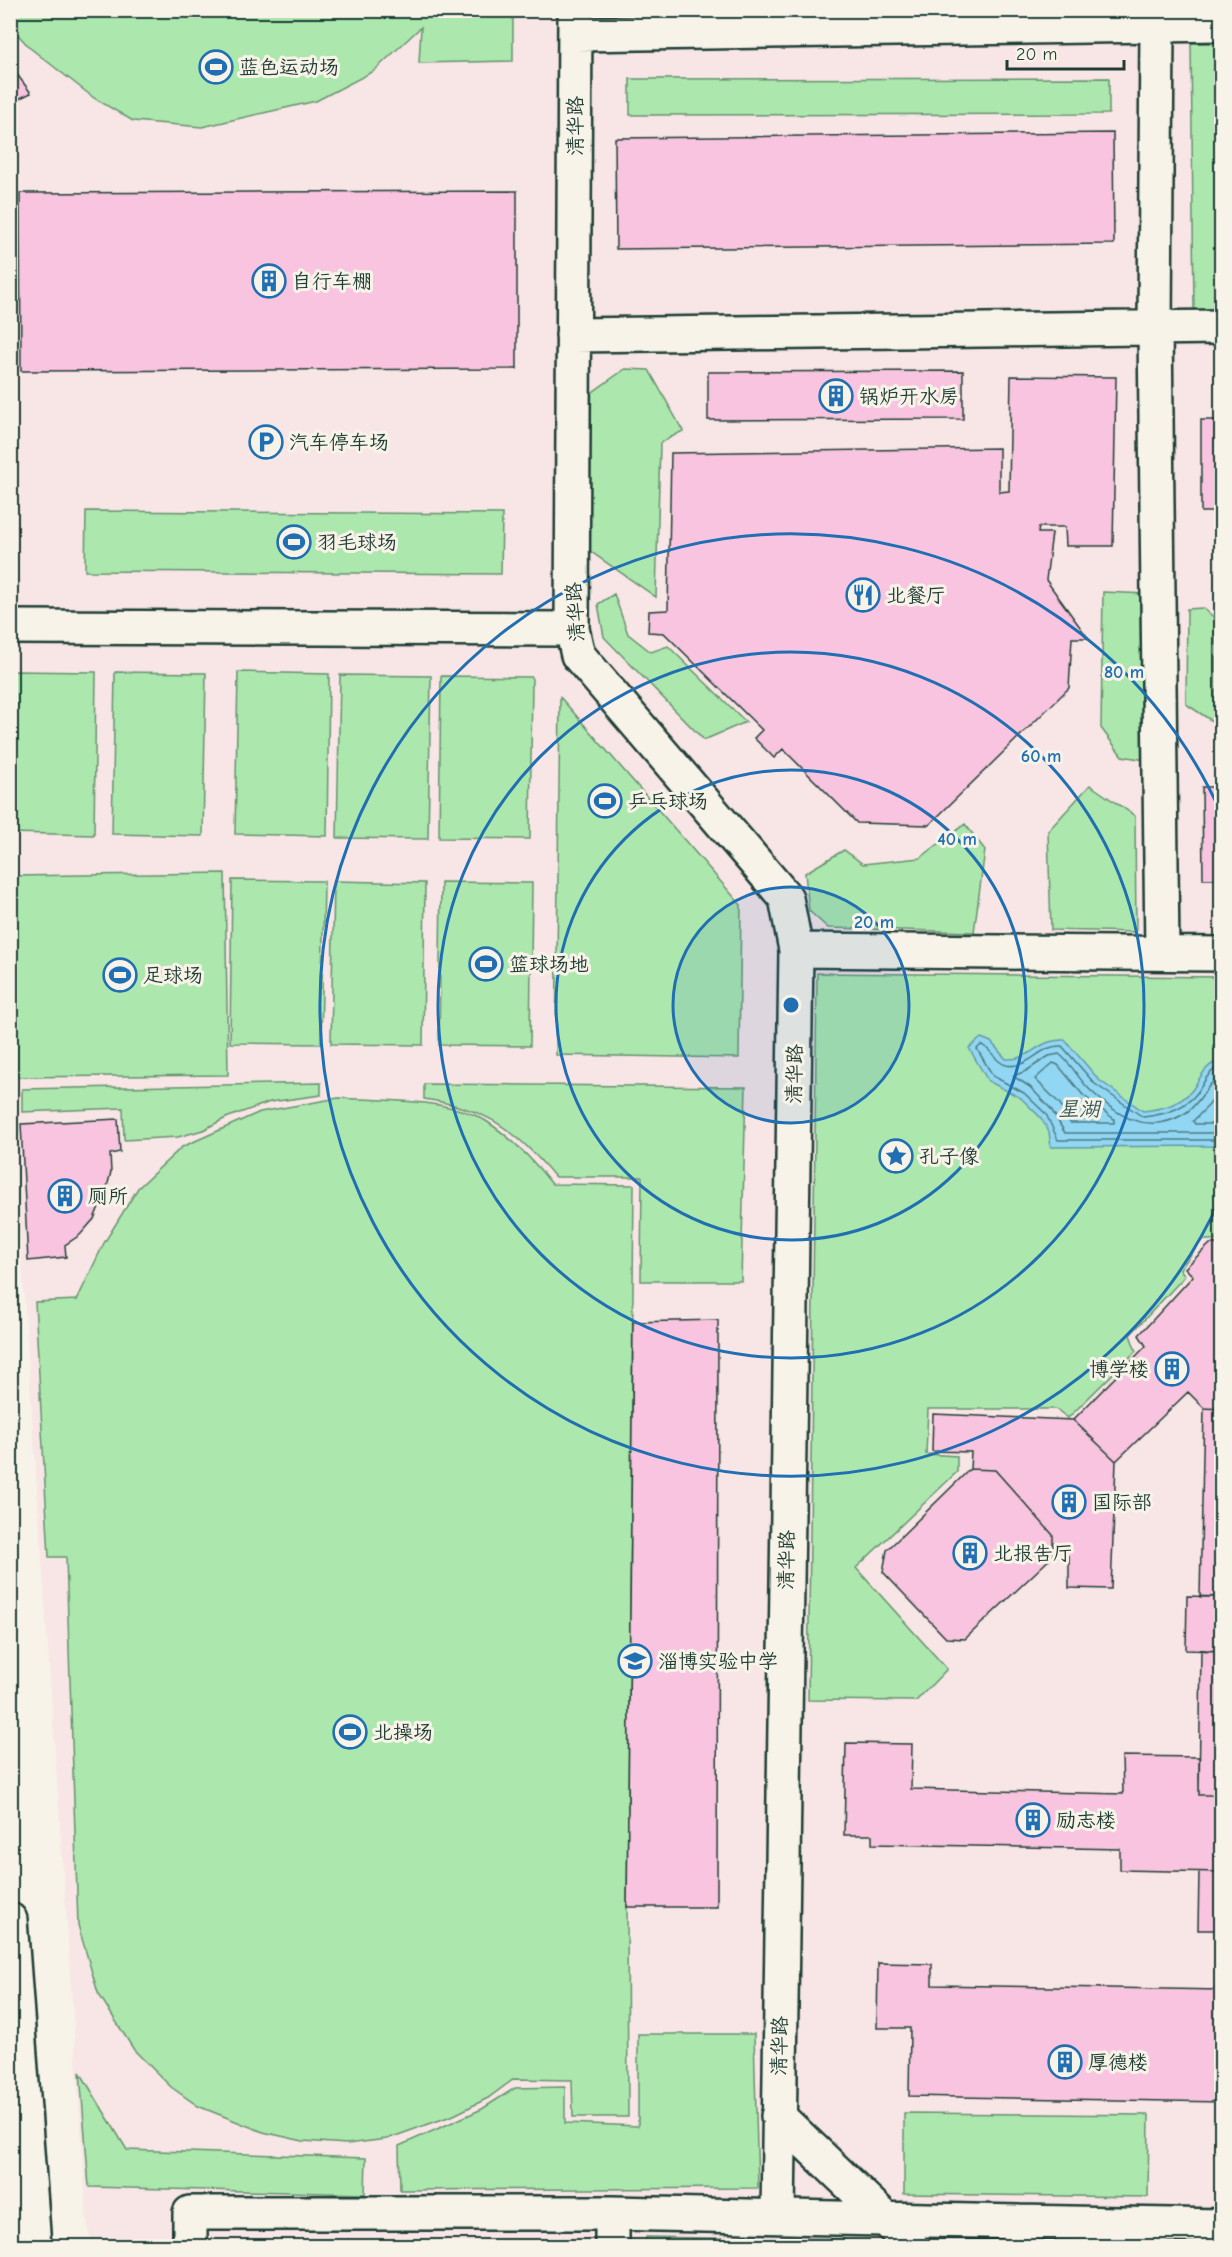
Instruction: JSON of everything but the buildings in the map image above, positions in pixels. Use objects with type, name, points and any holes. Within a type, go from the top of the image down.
[{"type":"street","points":[[575,22],[1221,24]]},
{"type":"street","name":"清华路","points":[[575,22],[572,629],[578,655],[786,898],[796,950],[778,2215]]},
{"type":"street","points":[[1157,25],[1155,327],[1162,953]]},
{"type":"street","points":[[573,335],[1221,327]]},
{"type":"street","points":[[10,627],[572,629]]},
{"type":"street","points":[[796,950],[1221,954]]},
{"type":"street","points":[[10,1920],[34,2247]]},
{"type":"street","points":[[778,2116],[886,2219],[911,2247]]},
{"type":"street","points":[[190,2247],[190,2213],[778,2215],[886,2219],[1019,2234],[1221,2226]]},
{"type":"street","points":[[612,2213],[612,2247]]},
{"type":"shaded area","name":"淄博实验中学","points":[[10,11],[1221,11],[1221,2246],[92,2246],[87,2220],[11,1103]]},
{"type":"green space","name":"蓝色运动场","points":[[11,10],[513,11],[513,61],[419,63],[421,27],[374,71],[316,101],[202,127],[133,121],[94,98],[30,48],[11,27]]},
{"type":"green space","points":[[1191,43],[1221,43],[1221,310],[1194,311]]},
{"type":"green space","points":[[1109,78],[1109,114],[630,115],[630,79]]},
{"type":"green space","points":[[625,369],[649,370],[683,431],[660,443],[656,597],[587,549],[590,394]]},
{"type":"green space","name":"羽毛球场","points":[[86,511],[502,514],[501,574],[85,571]]},
{"type":"green space","points":[[1103,592],[1146,594],[1146,760],[1122,756],[1101,728]]},
{"type":"green space","points":[[614,594],[628,634],[651,652],[668,646],[746,722],[704,740],[604,637],[598,604]]},
{"type":"green space","points":[[1203,608],[1216,619],[1215,723],[1186,704],[1187,609]]},
{"type":"green space","points":[[11,671],[96,672],[94,835],[11,833]]},
{"type":"green space","points":[[115,672],[206,673],[203,836],[112,834]]},
{"type":"green space","points":[[238,672],[329,674],[327,836],[235,834]]},
{"type":"green space","points":[[340,675],[431,676],[428,839],[337,838]]},
{"type":"green space","points":[[441,676],[532,677],[530,839],[439,838]]},
{"type":"green space","name":"乒乓球场","points":[[560,697],[741,905],[739,1058],[556,1055]]},
{"type":"green space","points":[[1090,785],[1135,816],[1136,932],[1051,930],[1048,831]]},
{"type":"green space","points":[[965,824],[985,850],[974,932],[828,928],[809,911],[805,873],[844,850],[863,864],[920,858]]},
{"type":"green space","name":"足球场","points":[[225,873],[228,1075],[15,1077],[12,876]]},
{"type":"green space","points":[[232,880],[324,881],[321,1044],[230,1043]]},
{"type":"green space","points":[[334,881],[425,883],[423,1045],[331,1044]]},
{"type":"green space","name":"篮球场地","points":[[441,882],[532,883],[530,1046],[439,1045]]},
{"type":"green space","points":[[817,973],[1221,977],[1221,1240],[1202,1240],[1180,1269],[1185,1276],[1130,1335],[1136,1351],[1068,1418],[1056,1409],[928,1409],[926,1454],[957,1456],[957,1472],[856,1568],[947,1669],[916,1701],[808,1700]]},
{"type":"green space","points":[[321,1083],[321,1095],[270,1102],[226,1118],[203,1130],[178,1137],[124,1140],[123,1108],[22,1112],[22,1089]]},
{"type":"green space","points":[[424,1084],[746,1087],[741,1281],[641,1281],[642,1177],[555,1177],[526,1146],[498,1123],[465,1108],[424,1099]]},
{"type":"green space","name":"北操场","points":[[338,1098],[415,1102],[454,1108],[486,1121],[496,1128],[522,1150],[552,1184],[634,1185],[627,1907],[628,2117],[573,2117],[572,2080],[514,2079],[488,2098],[454,2115],[387,2139],[347,2144],[303,2141],[263,2132],[198,2106],[171,2087],[134,2050],[98,1993],[78,1925],[66,1557],[49,1557],[35,1302],[77,1300],[104,1243],[138,1188],[182,1147],[260,1112]]},
{"type":"green space","points":[[638,2034],[754,2034],[758,2188],[400,2190],[399,2146],[482,2109],[515,2088],[565,2087],[565,2123],[638,2126]]},
{"type":"green space","points":[[80,2072],[127,2150],[366,2158],[365,2194],[89,2187]]},
{"type":"green space","points":[[904,2113],[1149,2115],[1148,2197],[904,2194]]},
{"type":"green space","points":[[646,2237],[762,2239],[762,2246],[645,2246]]},
{"type":"green space","points":[[787,2238],[844,2239],[852,2246],[787,2246]]},
{"type":"water","name":"星湖","points":[[981,1038],[991,1042],[1006,1059],[1022,1057],[1048,1042],[1065,1040],[1099,1080],[1143,1111],[1164,1107],[1183,1099],[1207,1068],[1221,1060],[1221,1146],[1051,1147],[1049,1132],[1041,1118],[1021,1098],[988,1081],[969,1048]]},
{"type":"place","name":"蓝色运动场","points":[[216,67]]},
{"type":"place","name":"自行车棚","points":[[269,281]]},
{"type":"place","name":"锅炉开水房","points":[[836,396]]},
{"type":"place","name":"汽车停车场","points":[[266,442]]},
{"type":"place","name":"羽毛球场","points":[[294,542]]},
{"type":"place","name":"北餐厅","points":[[863,595]]},
{"type":"place","name":"乒乓球场","points":[[605,801]]},
{"type":"place","name":"篮球场地","points":[[486,964]]},
{"type":"place","name":"足球场","points":[[120,975]]},
{"type":"place","name":"孔子像","points":[[896,1156]]},
{"type":"place","name":"厕所","points":[[65,1196]]},
{"type":"place","name":"博学楼","points":[[1172,1369]]},
{"type":"place","name":"国际部","points":[[1069,1502]]},
{"type":"place","name":"北报告厅","points":[[970,1553]]},
{"type":"place","name":"淄博实验中学","points":[[635,1661]]},
{"type":"place","name":"北操场","points":[[350,1732]]},
{"type":"place","name":"励志楼","points":[[1033,1820]]},
{"type":"place","name":"厚德楼","points":[[1065,2062]]}]
